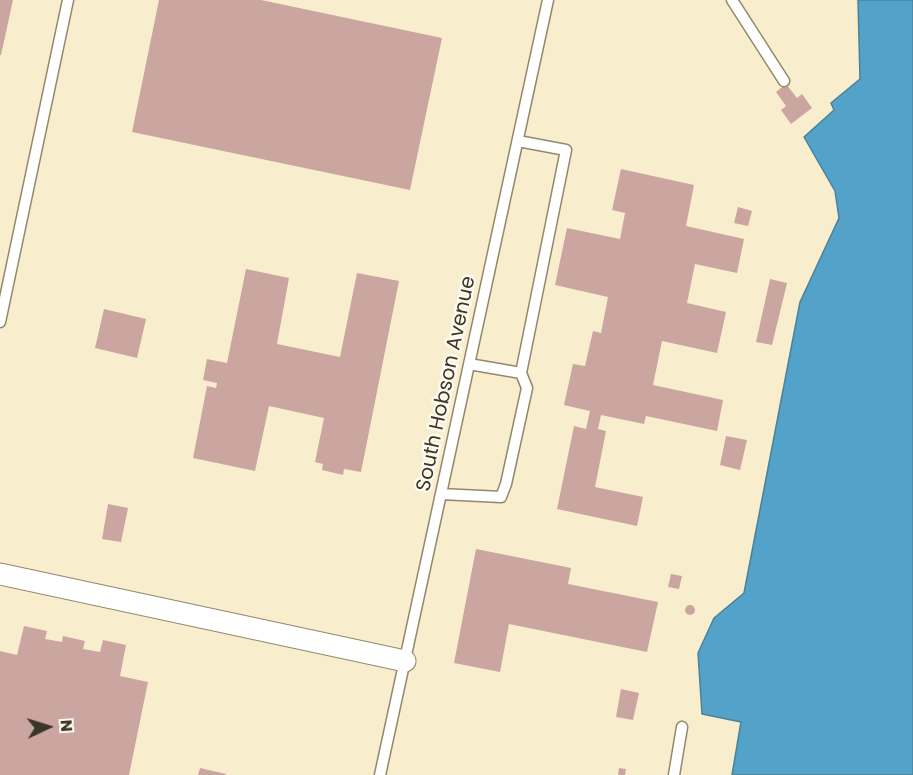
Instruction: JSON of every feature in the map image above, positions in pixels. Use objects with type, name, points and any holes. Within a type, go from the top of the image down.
[{"type":"street","points":[[0,574],[405,661]]},
{"type":"lane","points":[[0,322],[68,0]]},
{"type":"lane","name":"South Hobson Avenue","points":[[380,775],[548,0]]},
{"type":"lane","points":[[732,0],[784,81]]},
{"type":"lane","points":[[441,494],[501,497],[527,388],[521,373],[566,150],[518,141]]},
{"type":"lane","points":[[469,364],[521,373]]},
{"type":"lane","points":[[674,775],[682,727]]},
{"type":"water","points":[[858,0],[913,0],[913,775],[732,775],[741,722],[702,714],[698,653],[714,618],[744,593],[800,302],[839,218],[835,191],[804,137],[834,110],[831,103],[860,79]]},
{"type":"building","points":[[0,0],[13,0],[1,55],[0,55]]},
{"type":"building","points":[[159,0],[261,0],[442,38],[410,190],[132,132]]},
{"type":"building","points":[[786,84],[797,98],[802,94],[812,108],[791,124],[781,110],[786,106],[776,92]]},
{"type":"building","points":[[621,169],[694,185],[686,226],[744,239],[737,273],[695,264],[687,303],[726,312],[717,353],[662,341],[653,385],[723,400],[717,431],[646,416],[644,424],[601,415],[598,429],[606,431],[595,487],[643,497],[637,526],[557,509],[574,426],[586,429],[590,411],[564,405],[573,364],[585,366],[593,331],[601,333],[608,297],[555,285],[567,228],[620,239],[625,213],[612,210]]},
{"type":"building","points":[[738,207],[752,211],[748,226],[734,223]]},
{"type":"building","points":[[246,269],[289,278],[277,344],[340,357],[357,273],[399,281],[361,472],[344,469],[343,475],[322,470],[323,464],[315,462],[324,418],[269,406],[255,471],[193,458],[207,386],[216,388],[217,383],[203,380],[207,359],[227,363]]},
{"type":"building","points":[[770,279],[787,283],[772,345],[756,342]]},
{"type":"building","points":[[104,309],[146,319],[137,358],[95,348]]},
{"type":"building","points":[[726,436],[747,440],[740,470],[720,465]]},
{"type":"building","points":[[108,504],[128,508],[121,542],[102,539]]},
{"type":"building","points":[[476,549],[571,568],[568,584],[658,602],[647,652],[509,624],[500,672],[454,663]]},
{"type":"building","points":[[671,574],[682,576],[679,589],[668,587]]},
{"type":"building","points":[[690,605],[694,606],[694,614],[690,615],[686,614],[685,610],[686,606]]},
{"type":"building","points":[[24,626],[47,631],[45,639],[62,642],[63,636],[85,641],[83,649],[100,652],[103,640],[126,645],[120,676],[148,682],[129,775],[0,775],[0,651],[17,655]]},
{"type":"building","points":[[621,689],[639,693],[633,720],[616,717]]},
{"type":"building","points":[[200,768],[226,774],[226,775],[198,775]]},
{"type":"building","points":[[619,768],[626,769],[625,775],[618,775]]}]
